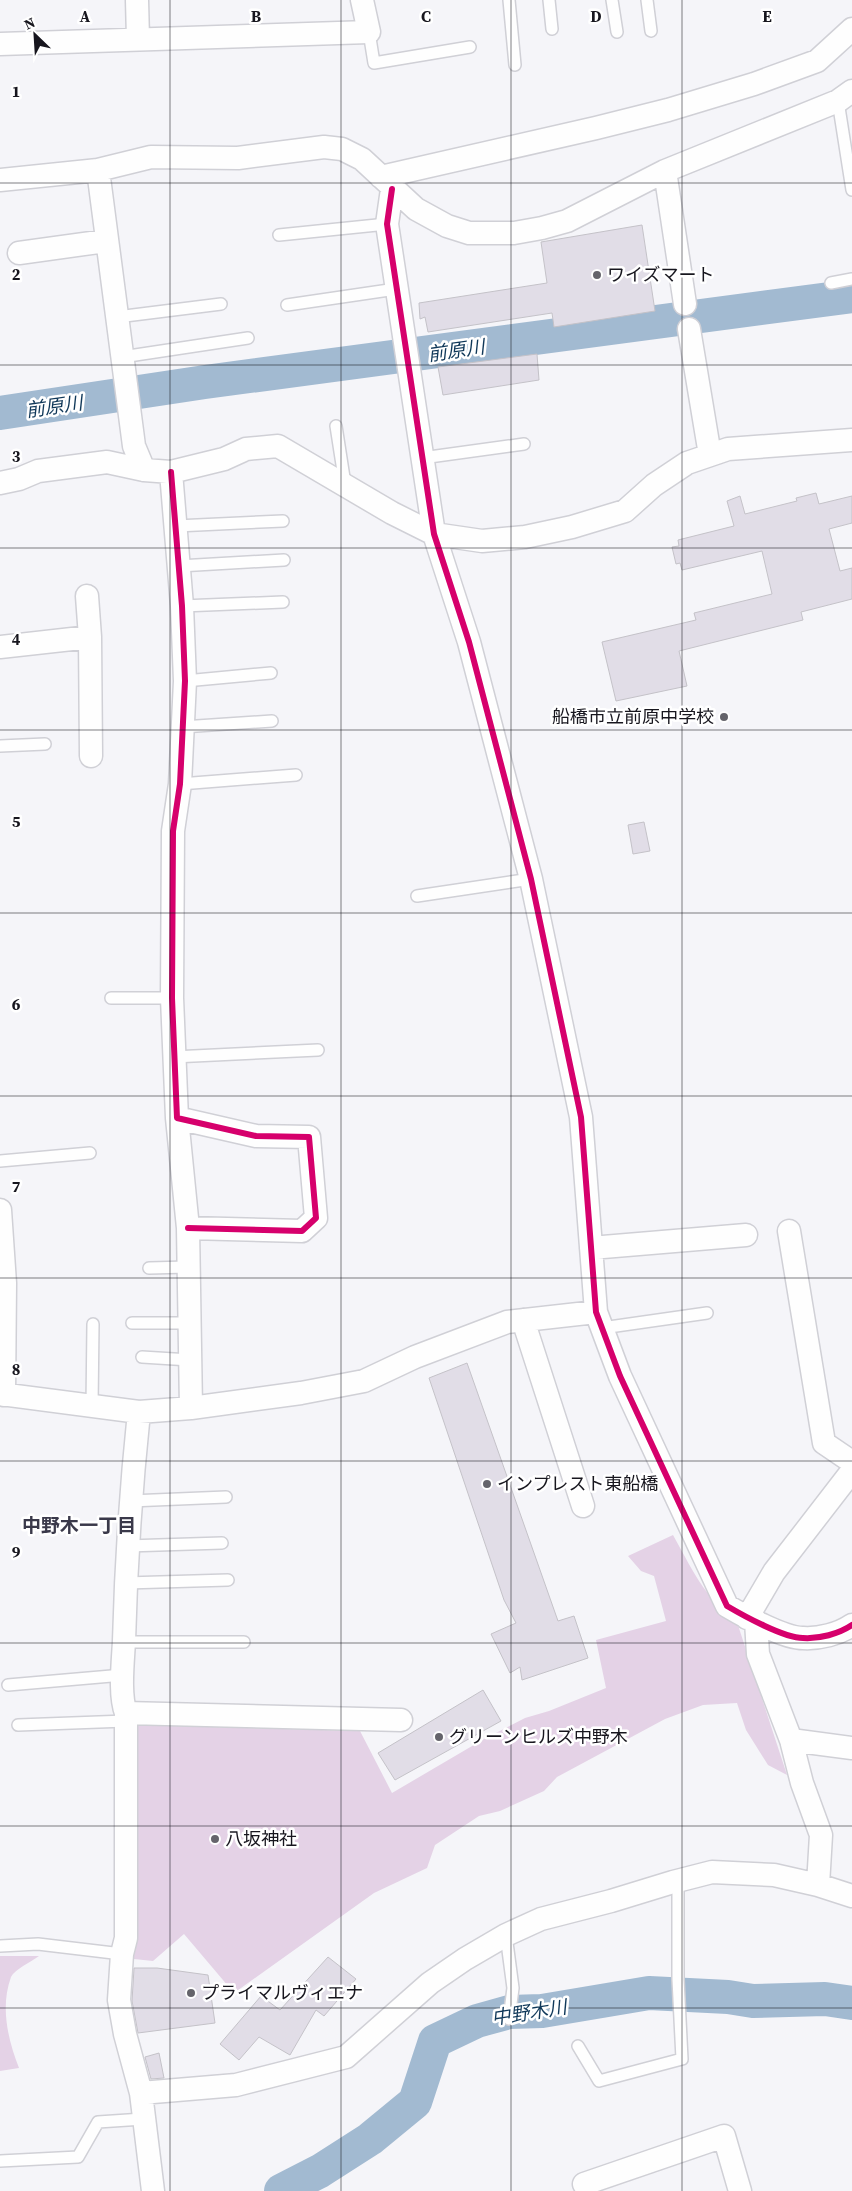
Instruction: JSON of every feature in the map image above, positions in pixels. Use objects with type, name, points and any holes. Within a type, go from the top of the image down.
[{"type":"street","points":[[137,0],[138,40]]},
{"type":"street","points":[[0,44],[369,32],[362,0]]},
{"type":"street","points":[[386,183],[668,110],[754,84],[817,60],[852,29]]},
{"type":"street","points":[[0,180],[98,170],[151,157],[238,158],[324,147],[342,149],[362,159],[416,209],[447,226],[469,232],[514,233],[567,221],[666,171],[845,96]]},
{"type":"street","points":[[98,170],[134,446],[144,470]]},
{"type":"street","points":[[666,171],[685,304]]},
{"type":"street","points":[[386,183],[387,224],[434,534],[469,642],[531,879],[580,1117],[590,1248],[599,1320],[620,1376],[728,1606],[752,1620],[802,1638],[849,1634]]},
{"type":"street","points":[[19,253],[106,241]]},
{"type":"street","points":[[689,329],[710,455]]},
{"type":"street","points":[[0,483],[19,479],[38,471],[107,462],[144,470],[171,472],[224,459],[246,449],[278,446],[392,513],[434,534],[482,541],[525,537],[572,527],[625,511],[654,485],[686,463],[728,449],[852,440]]},
{"type":"street","points":[[171,472],[182,606],[185,681],[180,784],[173,831],[173,1057],[188,1228],[191,1408]]},
{"type":"street","points":[[87,596],[90,637],[91,756]]},
{"type":"street","points":[[0,647],[90,637]]},
{"type":"street","points":[[177,1118],[256,1136],[309,1137],[316,1218],[302,1231],[188,1228]]},
{"type":"street","points":[[0,1210],[5,1283],[2,1395],[139,1412],[191,1408],[301,1394],[364,1381],[415,1357],[506,1322],[523,1320],[599,1320]]},
{"type":"street","points":[[789,1232],[824,1443],[852,1462]]},
{"type":"street","points":[[590,1248],[746,1235]]},
{"type":"street","points":[[523,1320],[583,1506]]},
{"type":"street","points":[[139,1412],[127,1546],[123,1675],[126,1717],[126,1938],[122,1954],[120,2000],[125,2034],[141,2093],[153,2191]]},
{"type":"street","points":[[818,1885],[821,1835],[802,1783],[790,1740],[758,1654],[752,1620],[774,1572],[852,1471]]},
{"type":"street","points":[[126,1717],[401,1720]]},
{"type":"street","points":[[790,1740],[852,1748]]},
{"type":"street","points":[[141,2093],[236,2085],[346,2057],[430,1983],[465,1959],[506,1935],[541,1919],[611,1901],[678,1880],[712,1872],[774,1875],[818,1885],[852,1896]]},
{"type":"street","points":[[584,2184],[724,2136],[740,2191]]},
{"type":"lane","points":[[510,0],[515,65]]},
{"type":"lane","points":[[549,0],[552,29]]},
{"type":"lane","points":[[612,0],[617,32]]},
{"type":"lane","points":[[647,0],[651,31]]},
{"type":"lane","points":[[369,32],[374,63],[470,47]]},
{"type":"lane","points":[[845,96],[852,190]]},
{"type":"lane","points":[[279,235],[387,224]]},
{"type":"lane","points":[[831,283],[852,280]]},
{"type":"lane","points":[[287,305],[396,289]]},
{"type":"lane","points":[[116,317],[221,304]]},
{"type":"lane","points":[[122,357],[248,338]]},
{"type":"lane","points":[[336,426],[345,484]]},
{"type":"lane","points":[[422,458],[524,444]]},
{"type":"lane","points":[[176,526],[283,521]]},
{"type":"lane","points":[[179,566],[284,560]]},
{"type":"lane","points":[[182,606],[283,602]]},
{"type":"lane","points":[[185,681],[271,674]]},
{"type":"lane","points":[[182,726],[272,721]]},
{"type":"lane","points":[[0,746],[45,744]]},
{"type":"lane","points":[[180,784],[296,775]]},
{"type":"lane","points":[[417,896],[531,879]]},
{"type":"lane","points":[[111,998],[172,998]]},
{"type":"lane","points":[[173,1057],[318,1050]]},
{"type":"lane","points":[[0,1161],[90,1153]]},
{"type":"lane","points":[[149,1268],[188,1267]]},
{"type":"lane","points":[[599,1320],[706,1312]]},
{"type":"lane","points":[[132,1323],[189,1323]]},
{"type":"lane","points":[[92,1406],[93,1324]]},
{"type":"lane","points":[[142,1357],[190,1360]]},
{"type":"lane","points":[[130,1501],[226,1497]]},
{"type":"lane","points":[[127,1546],[222,1543]]},
{"type":"lane","points":[[126,1583],[228,1580]]},
{"type":"lane","points":[[124,1642],[244,1642]]},
{"type":"lane","points":[[8,1685],[123,1675]]},
{"type":"lane","points":[[18,1725],[126,1717]]},
{"type":"lane","points":[[578,2046],[599,2081],[682,2059],[678,1979],[678,1880]]},
{"type":"lane","points":[[506,1935],[512,1988],[509,2019]]},
{"type":"lane","points":[[0,1946],[38,1944],[122,1954]]},
{"type":"lane","points":[[0,2161],[78,2157],[98,2122],[143,2119]]},
{"type":"shaded area","points":[[673,1535],[692,1570],[707,1592],[715,1602],[736,1619],[787,1775],[768,1765],[746,1730],[737,1703],[703,1705],[665,1719],[557,1777],[544,1791],[500,1811],[479,1816],[435,1845],[427,1868],[374,1893],[234,1993],[184,1934],[153,1961],[134,1959],[138,1725],[360,1731],[392,1793],[484,1739],[525,1718],[549,1711],[606,1688],[596,1640],[666,1621],[654,1576],[641,1571],[628,1556]]},
{"type":"shaded area","points":[[0,1956],[39,1956],[20,1968],[11,1977],[6,2000],[6,2012],[9,2035],[19,2068],[0,2071]]},
{"type":"building","points":[[642,225],[655,311],[554,327],[552,313],[428,332],[425,317],[420,319],[419,303],[547,283],[541,242]]},
{"type":"building","points":[[537,354],[539,380],[443,395],[438,367]]},
{"type":"building","points":[[816,493],[819,504],[852,496],[852,523],[829,529],[840,571],[852,568],[852,599],[801,612],[803,620],[679,651],[687,686],[616,701],[602,642],[696,620],[694,613],[772,594],[762,551],[682,570],[680,563],[676,564],[672,547],[679,546],[678,540],[734,526],[727,501],[740,496],[745,514],[797,501],[796,498]]},
{"type":"building","points":[[644,822],[650,851],[633,854],[628,825]]},
{"type":"building","name":"インプレスト東船橋","points":[[467,1363],[558,1621],[574,1616],[588,1658],[522,1680],[520,1667],[510,1673],[491,1634],[516,1623],[504,1600],[429,1378]]},
{"type":"building","name":"グリーンヒルズ中野木","points":[[483,1690],[501,1721],[395,1780],[378,1753]]},
{"type":"building","points":[[328,1957],[356,1979],[324,2016],[316,2010],[290,2055],[259,2037],[239,2060],[220,2044],[261,1996],[280,2010]]},
{"type":"building","points":[[134,1968],[157,1968],[208,1975],[215,2023],[138,2033],[132,2001]]},
{"type":"building","points":[[159,2053],[164,2078],[151,2079],[145,2057]]},
{"type":"waterway","name":"前原川","points":[[0,413],[205,382],[852,296]]},
{"type":"waterway","name":"中野木川","points":[[281,2191],[320,2171],[370,2139],[415,2102],[435,2041],[477,2021],[509,2012],[542,2011],[649,1993],[728,1997],[753,2001],[825,1999],[852,2003]]},
{"type":"cycle path","points":[[392,189],[387,224],[434,534],[469,642],[531,879],[581,1117],[596,1312],[620,1376],[727,1606],[764,1626],[795,1637],[822,1637],[852,1625]]},
{"type":"cycle path","points":[[171,472],[182,606],[185,681],[180,784],[173,831],[172,998],[177,1118],[256,1136],[309,1137],[316,1218],[302,1231],[188,1228]]},
{"type":"place","name":"ワイズマート","points":[[597,275]]},
{"type":"place","name":"船橋市立前原中学校","points":[[724,717]]},
{"type":"place","name":"インプレスト東船橋","points":[[487,1484]]},
{"type":"place","name":"グリーンヒルズ中野木","points":[[439,1737]]},
{"type":"place","name":"八坂神社","points":[[215,1839]]},
{"type":"place","name":"プライマルヴィエナ","points":[[191,1993]]},
{"type":"district","name":"中野木一丁目","points":[[79,1525]]}]
